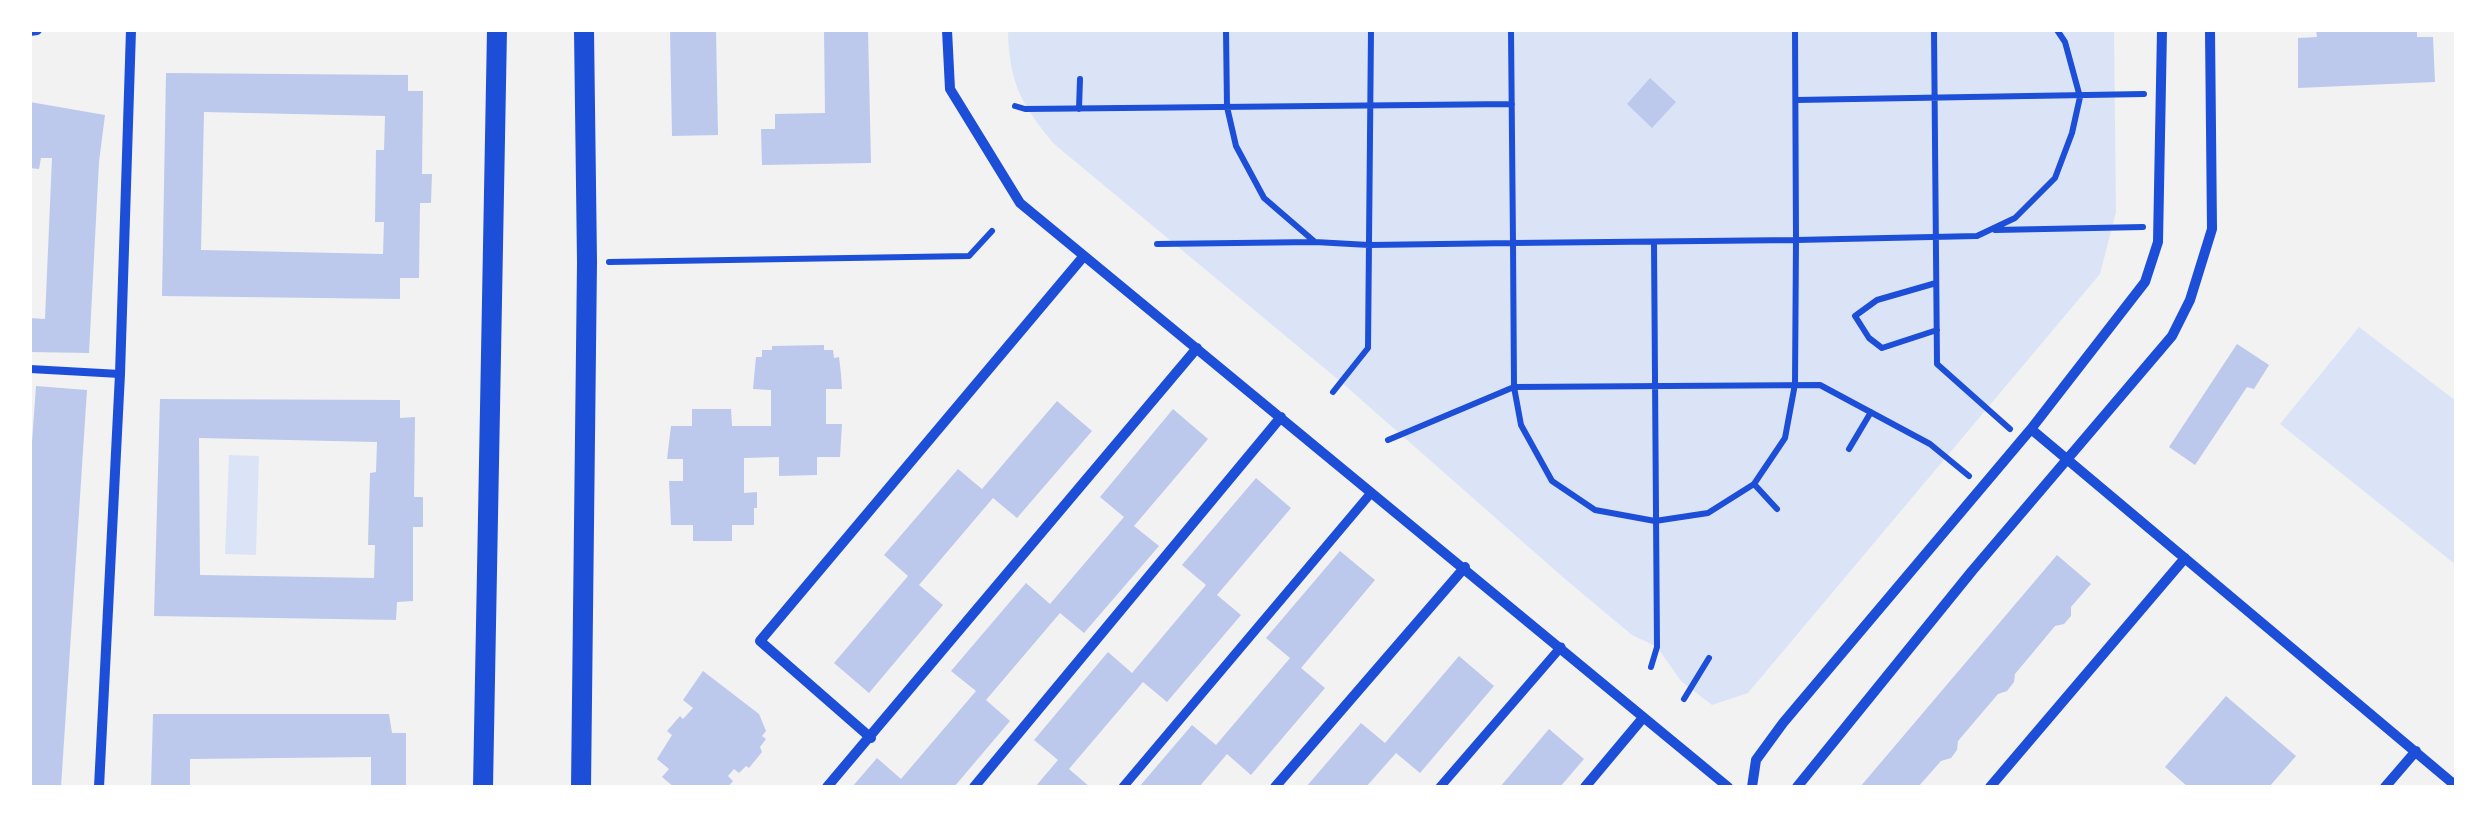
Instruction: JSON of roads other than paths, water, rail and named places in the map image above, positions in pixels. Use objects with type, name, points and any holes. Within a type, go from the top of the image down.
[{"type":"main road","points":[[483,787],[497,30]]},
{"type":"main road","points":[[581,787],[588,262],[584,30]]},
{"type":"street","points":[[99,787],[120,374],[131,30]]},
{"type":"street","points":[[946,30],[950,90],[1020,203],[1728,787]]},
{"type":"street","points":[[1752,787],[1756,760],[1783,723],[2031,429],[2145,282],[2158,242],[2162,30]]},
{"type":"street","points":[[1798,787],[1972,571],[2172,336],[2190,300],[2212,229],[2210,30]]},
{"type":"street","points":[[871,738],[760,641],[1083,257]]},
{"type":"street","points":[[827,787],[1197,348]]},
{"type":"street","points":[[974,787],[1280,416]]},
{"type":"street","points":[[2031,429],[2456,786]]},
{"type":"street","points":[[1122,787],[1371,494]]},
{"type":"street","points":[[1990,787],[2185,558]]},
{"type":"street","points":[[1275,787],[1465,567]]},
{"type":"street","points":[[1440,787],[1561,647]]},
{"type":"street","points":[[1586,787],[1642,719]]},
{"type":"street","points":[[2385,787],[2416,751]]},
{"type":"lane","points":[[30,369],[120,374]]}]
